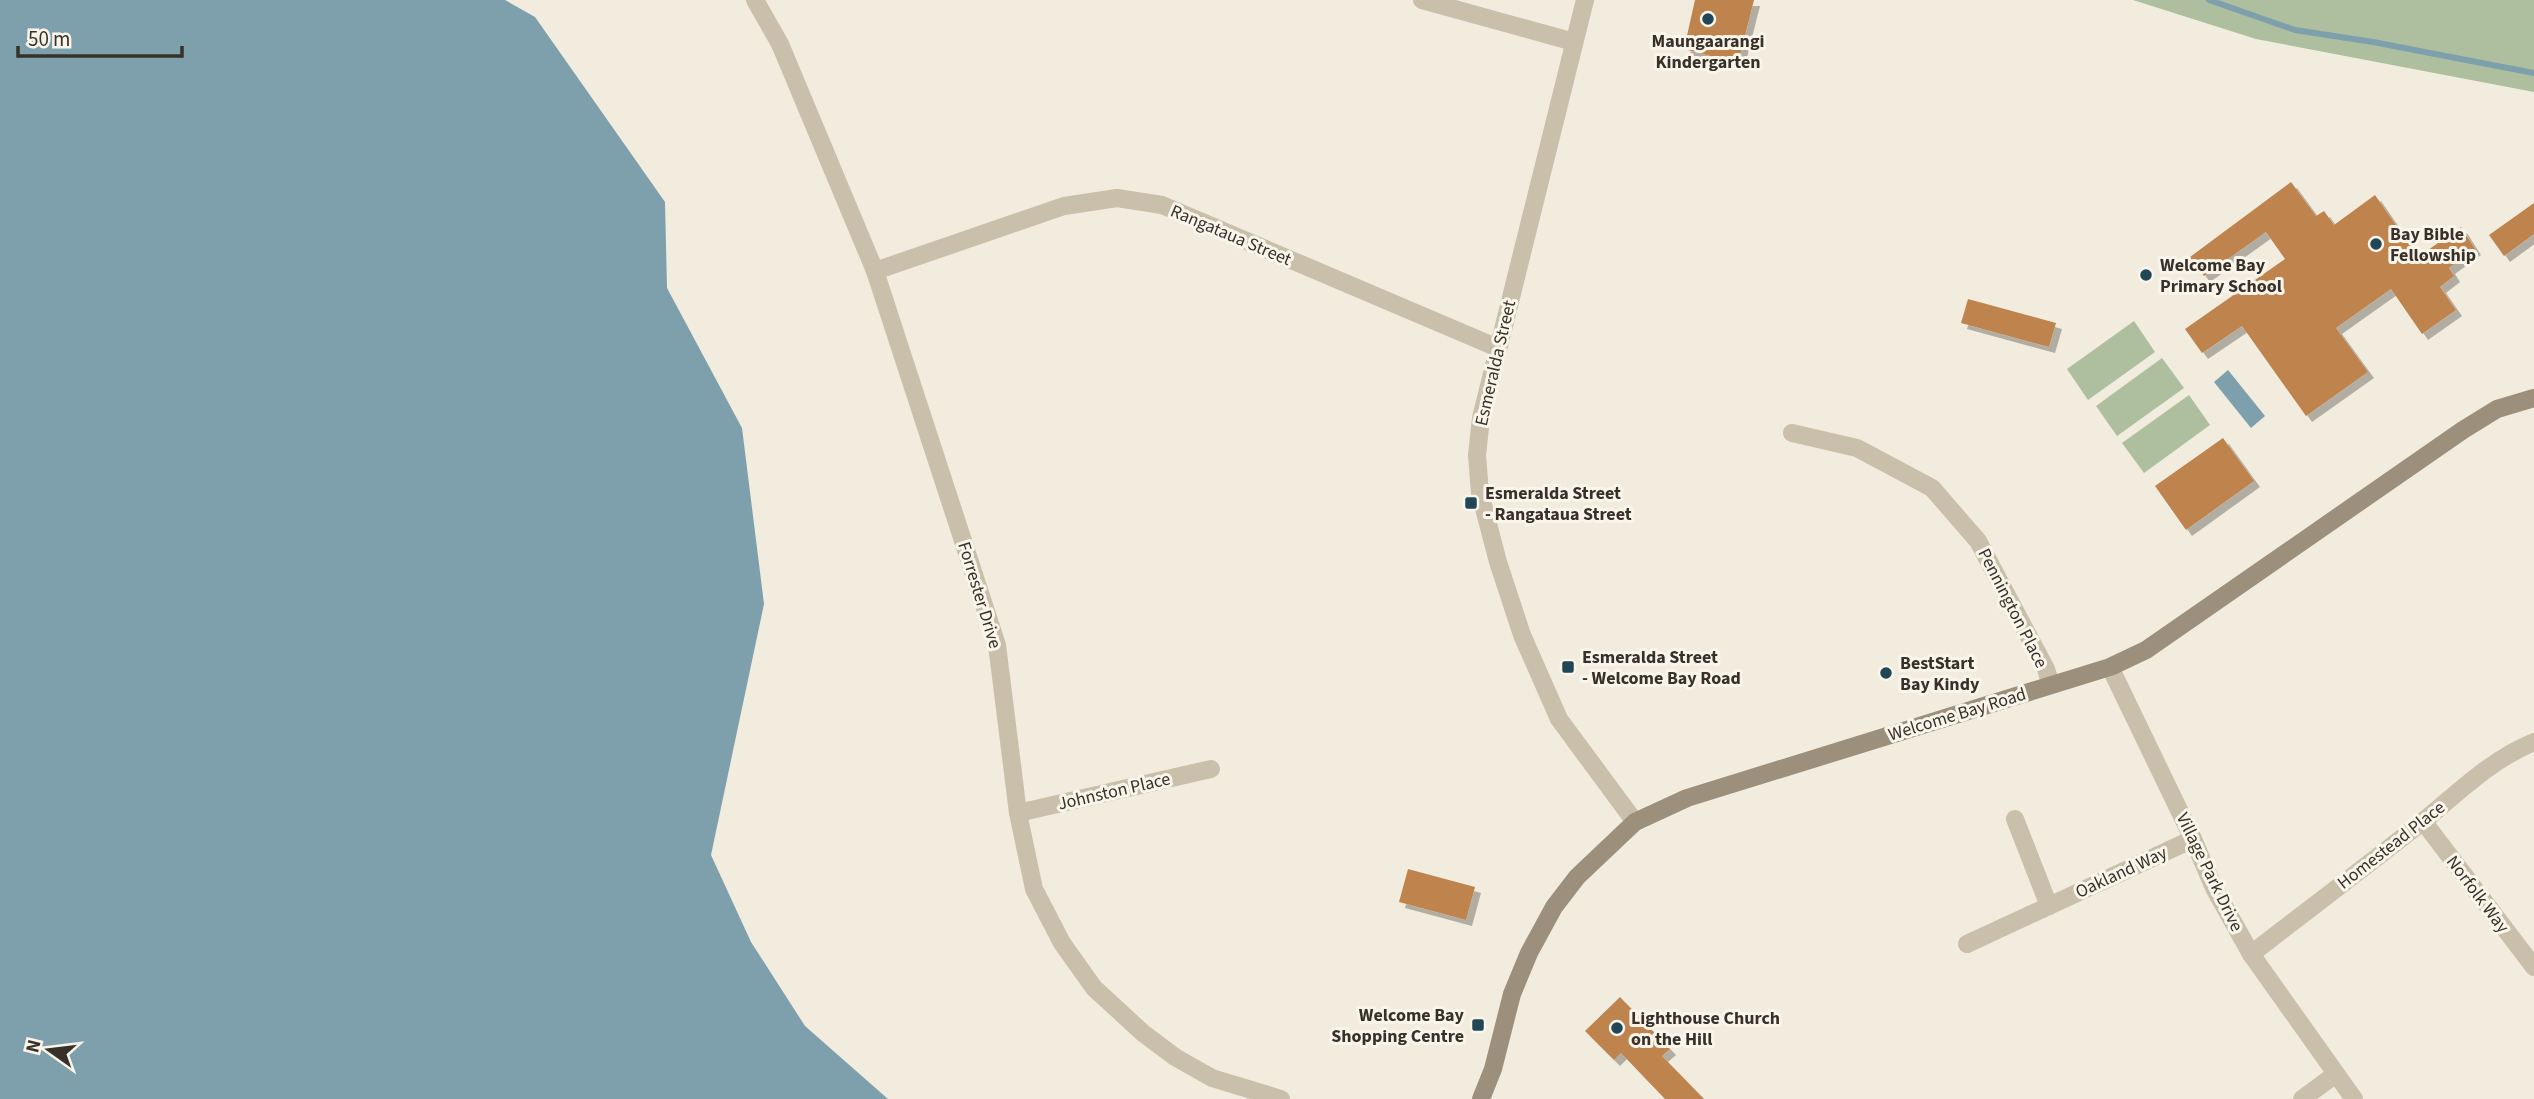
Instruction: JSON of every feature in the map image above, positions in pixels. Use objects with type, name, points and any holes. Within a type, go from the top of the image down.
[{"type":"main road","name":"Welcome Bay Road","points":[[1481,1099],[1493,1069],[1512,994],[1529,953],[1554,907],[1577,877],[1634,822],[1687,798],[2110,667],[2146,650],[2474,423],[2497,409],[2534,398]]},
{"type":"street","name":"Forrester Drive","points":[[756,0],[780,44],[875,271],[997,645],[1018,813],[1034,889],[1062,943],[1094,988],[1143,1033],[1175,1057],[1212,1078],[1282,1099]]},
{"type":"street","points":[[1422,0],[1574,42]]},
{"type":"street","name":"Esmeralda Street","points":[[1585,0],[1480,418],[1477,455],[1480,493],[1498,562],[1522,635],[1559,719],[1634,822]]},
{"type":"street","name":"Rangataua Street","points":[[875,271],[1064,206],[1117,198],[1162,205],[1497,348]]},
{"type":"street","name":"Pennington Place","points":[[1792,433],[1857,448],[1932,488],[1978,541],[2046,669],[2051,685]]},
{"type":"street","name":"Village Park Drive","points":[[2110,667],[2214,888],[2251,954],[2354,1099]]},
{"type":"street","name":"Homestead Place","points":[[2251,954],[2490,766],[2534,742]]},
{"type":"street","name":"Johnston Place","points":[[1018,813],[1211,769]]},
{"type":"street","points":[[2015,819],[2049,906]]},
{"type":"street","name":"Norfolk Way","points":[[2423,821],[2534,967]]},
{"type":"street","name":"Oakland Way","points":[[1967,944],[2193,839]]},
{"type":"street","points":[[2302,1099],[2336,1074]]},
{"type":"green space","points":[[2133,0],[2534,0],[2534,92],[2256,39]]},
{"type":"green space","points":[[2134,321],[2155,352],[2088,400],[2067,369]]},
{"type":"green space","points":[[2162,358],[2184,388],[2117,436],[2096,406]]},
{"type":"green space","points":[[2189,395],[2210,425],[2144,473],[2122,443]]},
{"type":"water","points":[[0,0],[505,0],[535,17],[665,202],[667,288],[742,428],[764,604],[711,855],[751,942],[805,1026],[888,1099],[0,1099]]},
{"type":"water","points":[[2228,370],[2265,416],[2251,428],[2214,382]]},
{"type":"building","points":[[1695,0],[1754,0],[1738,63],[1684,49]]},
{"type":"building","points":[[2291,182],[2316,216],[2324,211],[2334,225],[2375,195],[2418,257],[2461,227],[2475,249],[2449,268],[2454,276],[2440,287],[2456,310],[2422,334],[2391,289],[2336,328],[2368,372],[2306,416],[2242,326],[2202,353],[2185,329],[2285,259],[2266,232],[2204,276],[2190,257]]},
{"type":"building","points":[[2534,203],[2534,234],[2504,256],[2489,235]]},
{"type":"building","points":[[1968,299],[2056,323],[2049,347],[1961,323]]},
{"type":"building","points":[[2223,438],[2254,481],[2186,530],[2155,486]]},
{"type":"building","points":[[1408,869],[1475,887],[1466,920],[1399,902]]},
{"type":"building","points":[[1620,997],[1670,1049],[1662,1056],[1704,1099],[1665,1099],[1621,1053],[1614,1060],[1585,1031]]},
{"type":"waterway","points":[[2209,0],[2295,30],[2534,73]]},
{"type":"place","name":"Maungaarangi Kindergarten","points":[[1708,19]]},
{"type":"place","name":"Bay Bible Fellowship","points":[[2376,244]]},
{"type":"place","name":"Welcome Bay Primary School","points":[[2146,275]]},
{"type":"place","name":"Esmeralda Street - Rangataua Street","points":[[1471,503]]},
{"type":"place","name":"Esmeralda Street - Welcome Bay Road","points":[[1568,667]]},
{"type":"place","name":"BestStart Bay Kindy","points":[[1886,673]]},
{"type":"place","name":"Welcome Bay Shopping Centre","points":[[1478,1025]]},
{"type":"place","name":"Lighthouse Church on the Hill","points":[[1617,1028]]}]
